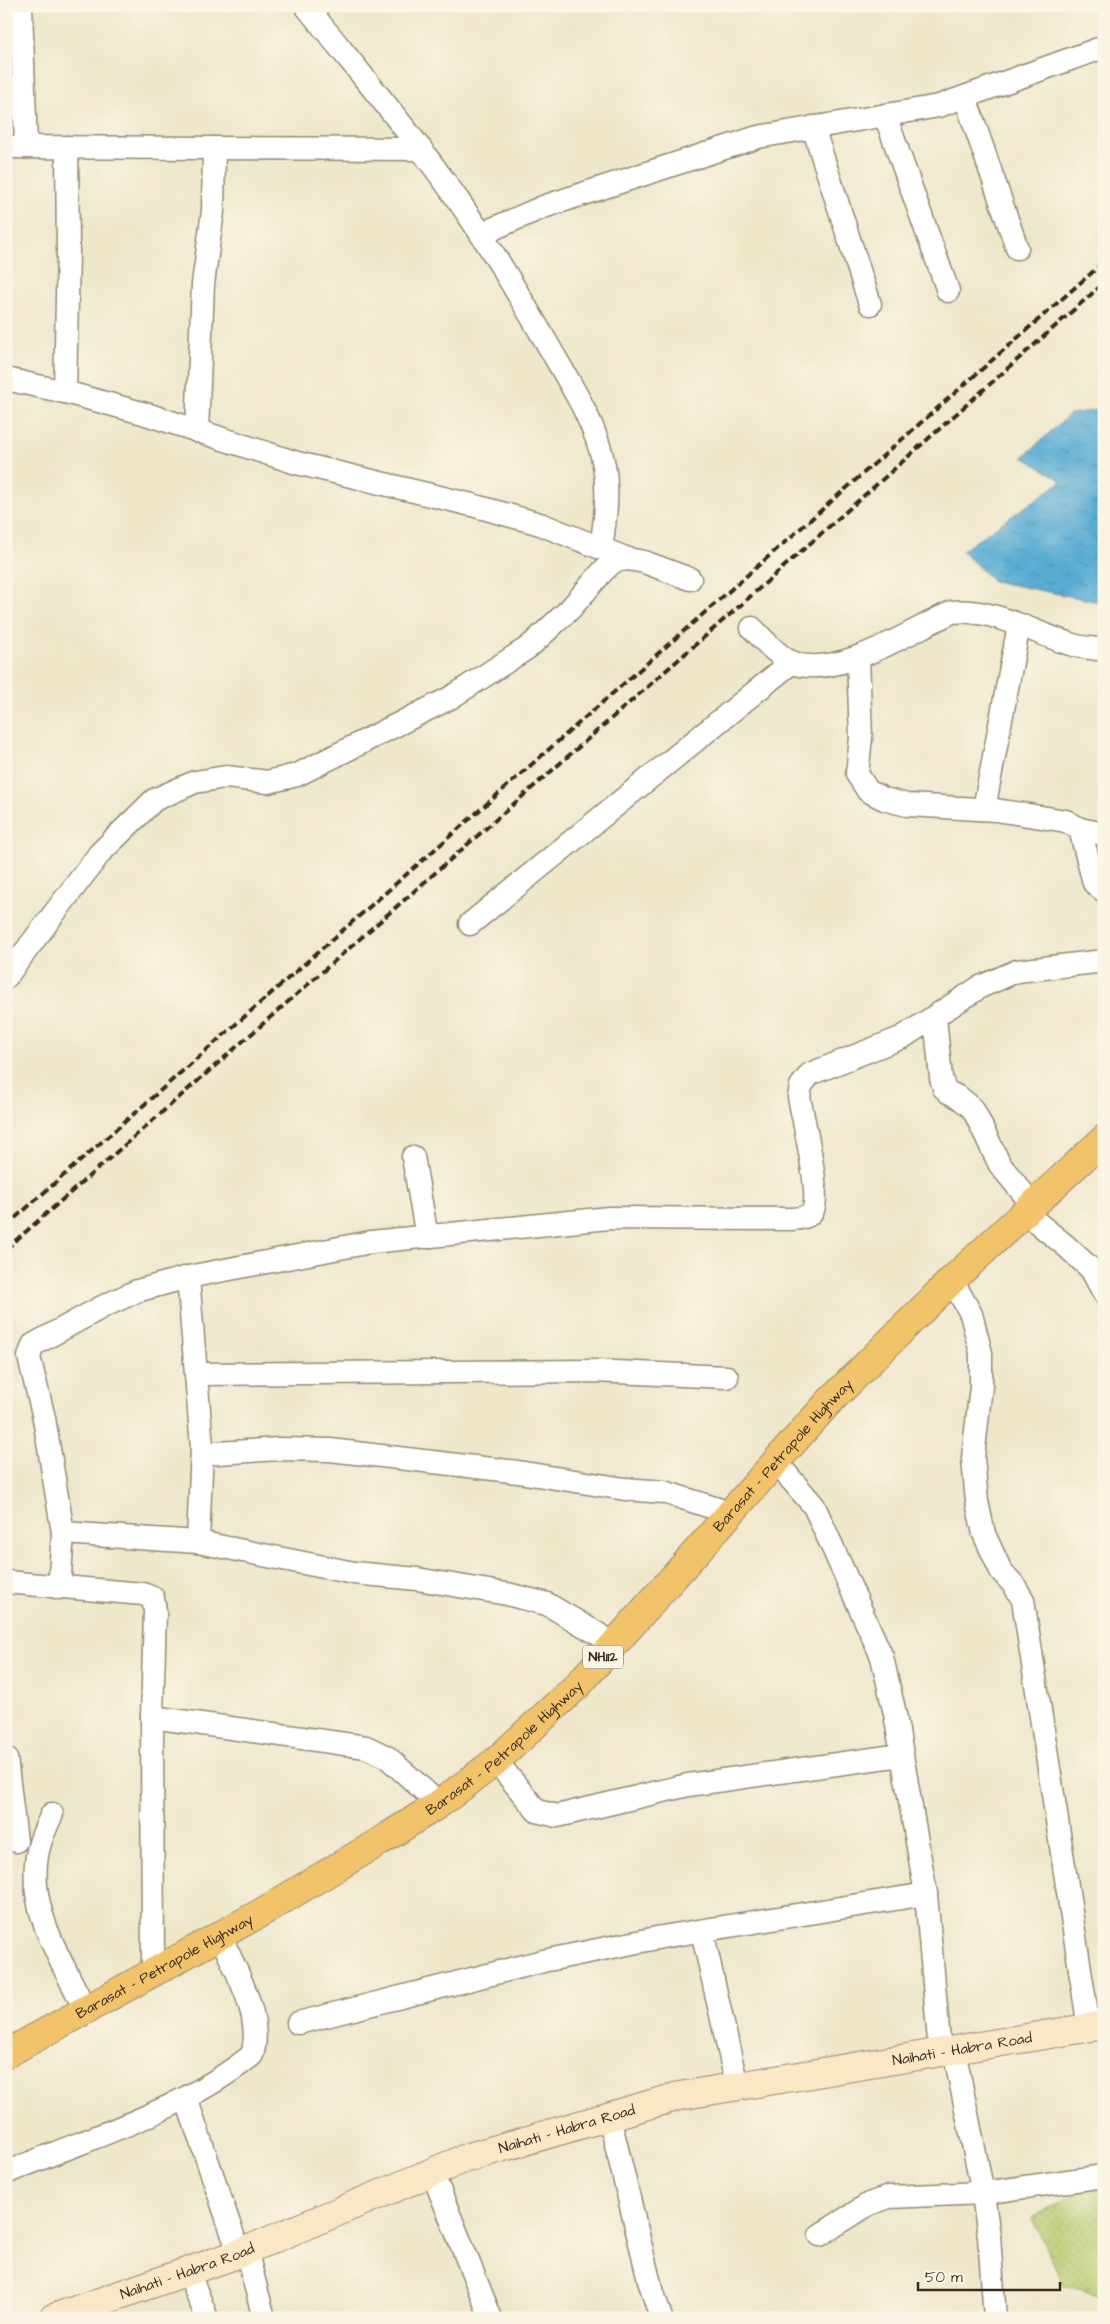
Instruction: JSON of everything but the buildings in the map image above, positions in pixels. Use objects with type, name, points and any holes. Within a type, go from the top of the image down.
[{"type":"highway","name":"Barasat - Petrapole Highway","points":[[6,2054],[220,1936],[439,1804],[496,1761],[578,1685],[828,1403],[952,1280],[1104,1139]]},
{"type":"main road","name":"Naihati - Habra Road","points":[[53,2318],[242,2252],[466,2158],[679,2096],[1096,2026]]},
{"type":"street","points":[[21,6],[16,147],[421,149]]},
{"type":"street","points":[[306,6],[421,149],[481,234],[509,277],[562,371],[598,443],[604,465],[606,490],[601,548]]},
{"type":"street","points":[[481,234],[543,207],[758,137],[939,106],[1104,46]]},
{"type":"street","points":[[964,97],[1017,248]]},
{"type":"street","points":[[884,115],[948,291]]},
{"type":"street","points":[[813,127],[870,304]]},
{"type":"street","points":[[65,392],[67,147]]},
{"type":"street","points":[[197,431],[203,284],[213,211],[214,148]]},
{"type":"street","points":[[6,380],[65,392],[146,414],[298,463],[472,505],[532,522],[628,559],[670,570],[690,579]]},
{"type":"street","points":[[6,977],[14,953],[100,853],[154,800],[195,782],[226,777],[268,782],[297,776],[450,698],[529,647],[570,609],[614,561],[628,559]]},
{"type":"street","points":[[752,628],[767,644],[792,662],[817,666],[849,662],[952,612],[966,611],[1019,625],[1072,645],[1104,650]]},
{"type":"street","points":[[984,809],[1019,625]]},
{"type":"street","points":[[858,657],[861,738],[857,774],[868,791],[884,799],[907,805],[984,809],[1066,821],[1080,829],[1104,834]]},
{"type":"street","points":[[470,924],[792,662]]},
{"type":"street","points":[[1080,829],[1094,883],[1104,891]]},
{"type":"street","points":[[59,1588],[63,1533],[44,1418],[30,1367],[29,1357],[33,1345],[137,1291],[188,1277],[371,1242],[609,1218],[792,1219],[806,1216],[813,1210],[815,1193],[799,1097],[801,1086],[810,1074],[903,1037],[980,987],[1017,971],[1104,961]]},
{"type":"street","points":[[936,1017],[940,1078],[944,1088],[973,1109],[1000,1165],[1028,1208],[1101,1280]]},
{"type":"street","points":[[413,1157],[427,1237]]},
{"type":"street","points":[[188,1277],[202,1454],[198,1542]]},
{"type":"street","points":[[952,1280],[972,1314],[981,1353],[981,1386],[973,1458],[977,1502],[984,1534],[1001,1571],[1014,1585],[1023,1600],[1096,2026]]},
{"type":"street","points":[[196,1374],[593,1370],[726,1377]]},
{"type":"street","points":[[202,1454],[279,1448],[330,1450],[518,1472],[625,1489],[664,1492],[730,1513]]},
{"type":"street","points":[[776,1462],[814,1506],[882,1657],[895,1714],[926,1894],[947,2051],[983,2193],[995,2318]]},
{"type":"street","points":[[63,1533],[198,1542],[354,1573],[417,1580],[508,1594],[547,1604],[615,1644]]},
{"type":"street","points":[[6,1582],[143,1594],[153,1598],[155,1611],[152,1717],[153,1973]]},
{"type":"street","points":[[152,1717],[366,1747],[387,1757],[439,1804]]},
{"type":"street","points":[[496,1761],[537,1811],[545,1815],[557,1816],[688,1785],[901,1756]]},
{"type":"street","points":[[6,1758],[16,1841]]},
{"type":"street","points":[[52,1814],[39,1844],[36,1872],[38,1906],[86,2010]]},
{"type":"street","points":[[298,2023],[543,1961],[702,1931],[926,1894]]},
{"type":"street","points":[[702,1931],[737,2086]]},
{"type":"street","points":[[6,2173],[150,2115],[186,2098],[241,2064],[252,2055],[254,2028],[249,2004],[220,1936]]},
{"type":"street","points":[[186,2098],[264,2318]]},
{"type":"street","points":[[609,2116],[649,2280],[661,2318]]},
{"type":"street","points":[[432,2172],[491,2318]]},
{"type":"street","points":[[820,2235],[869,2204],[889,2197],[983,2193],[1104,2176]]},
{"type":"street","points":[[188,2271],[206,2318]]},
{"type":"green space","points":[[1104,2185],[1104,2296],[1064,2285],[1032,2218],[1087,2188]]},
{"type":"water","points":[[1104,409],[1104,448],[1100,451],[1104,451],[1104,603],[993,581],[962,551],[1062,481],[1023,457],[1070,414]]},
{"type":"railway","points":[[6,1226],[1104,262]]},
{"type":"railway","points":[[6,1249],[735,610],[1104,283]]}]
